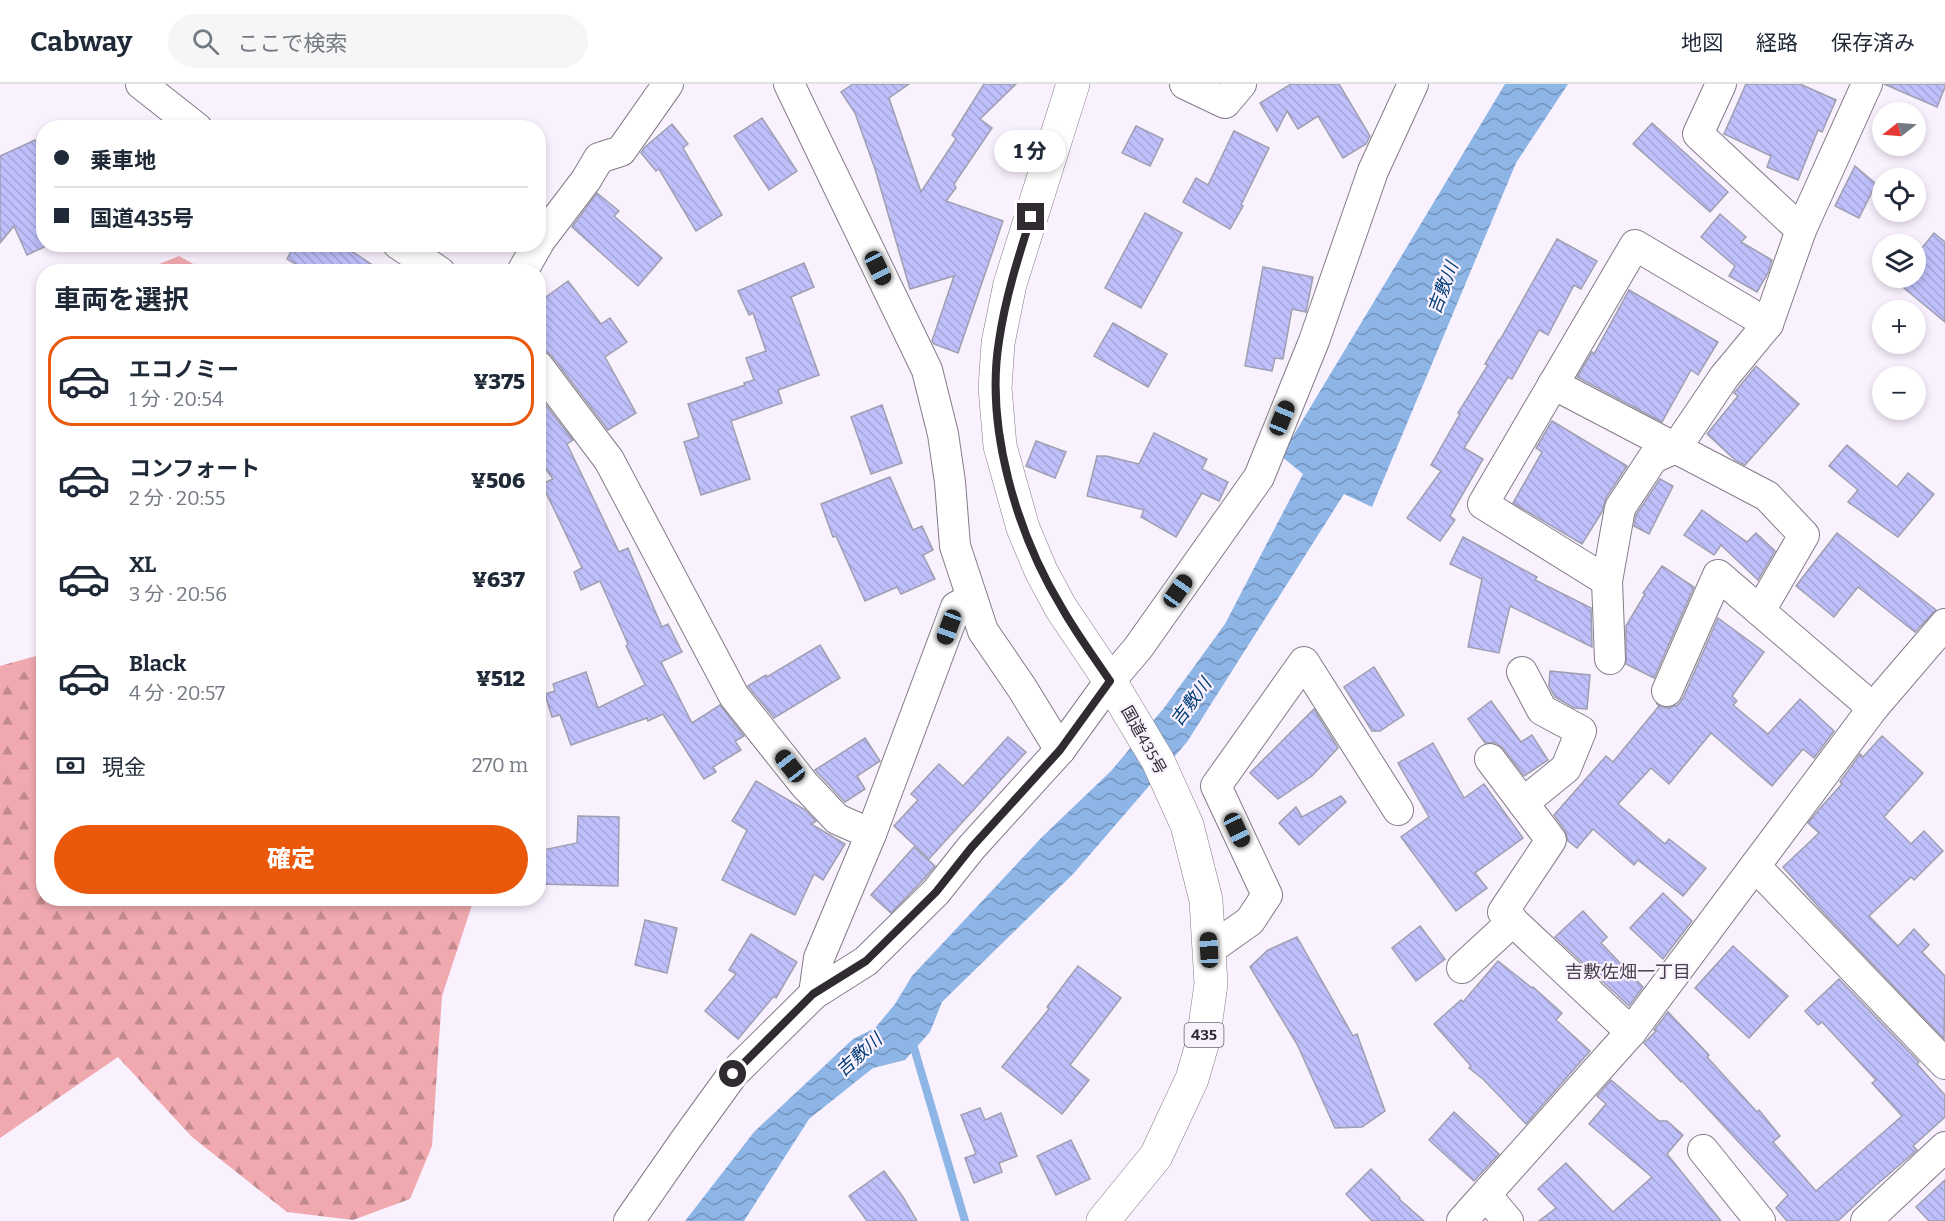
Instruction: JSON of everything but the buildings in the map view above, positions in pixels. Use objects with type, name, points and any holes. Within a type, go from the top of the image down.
[{"type":"highway","name":"国道435号","points":[[1073,84],[1010,284],[998,343],[995,388],[1000,446],[1023,528],[1041,571],[1061,608],[1115,689],[1158,761],[1187,825],[1206,900],[1211,984],[1203,1041],[1192,1079],[1156,1156],[1103,1221]]},
{"type":"street","points":[[141,84],[187,120]]},
{"type":"street","points":[[546,233],[586,180],[599,158],[621,151],[668,84]]},
{"type":"street","points":[[789,84],[927,370],[943,434],[950,482],[955,546],[983,631],[1060,750]]},
{"type":"street","points":[[1185,84],[1225,104],[1241,84]]},
{"type":"street","points":[[629,1221],[733,1074],[813,994],[866,961],[936,892],[971,848],[1115,689],[1138,648],[1259,477],[1314,340],[1373,171],[1413,84]]},
{"type":"street","points":[[1721,84],[1698,134],[1801,230]]},
{"type":"street","points":[[1610,659],[1607,581],[1620,508],[1653,458],[1676,448],[1724,377],[1768,324],[1801,230],[1867,84]]},
{"type":"street","points":[[1607,581],[1483,504],[1635,245],[1768,324]]},
{"type":"street","points":[[410,252],[428,264]]},
{"type":"street","points":[[546,377],[609,460],[734,696],[804,784],[837,819],[871,834]]},
{"type":"street","points":[[1553,384],[1767,496],[1804,535],[1760,611]]},
{"type":"street","points":[[1667,691],[1718,575],[1873,708]]},
{"type":"street","points":[[813,994],[819,958],[871,834],[956,607],[972,597]]},
{"type":"street","points":[[1462,1221],[1631,1032],[1873,708],[1945,624]]},
{"type":"street","points":[[1209,950],[1250,921],[1267,895],[1216,786],[1304,662],[1398,810]]},
{"type":"street","points":[[1522,672],[1542,710],[1581,731],[1566,768],[1523,803]]},
{"type":"street","points":[[1490,759],[1551,840],[1503,912],[1631,1032]]},
{"type":"street","points":[[1755,866],[1945,1064]]},
{"type":"street","points":[[1462,968],[1513,921]]},
{"type":"street","points":[[1866,1221],[1945,1146]]},
{"type":"street","points":[[1702,1150],[1760,1221]]},
{"type":"street","points":[[1486,1195],[1508,1221]]},
{"type":"green space","points":[[179,256],[193,264],[159,264]]},
{"type":"green space","points":[[36,656],[36,906],[472,906],[442,996],[432,1146],[410,1199],[353,1220],[287,1212],[192,1137],[118,1057],[0,1138],[0,666]]},
{"type":"water","name":"吉敷川","points":[[1505,84],[1568,84],[1516,163],[1372,507],[1344,494],[1187,742],[1074,873],[942,1002],[930,1032],[905,1060],[873,1068],[809,1119],[744,1221],[685,1221],[754,1132],[853,1039],[875,1028],[895,1004],[912,976],[1042,837],[1111,771],[1164,708],[1225,624],[1303,474],[1281,456]]},
{"type":"waterway","points":[[912,1041],[965,1221]]},
{"type":"district","name":"吉敷佐畑一丁目","points":[[1628,972]]},
{"type":"route","points":[[733,1074],[813,994],[866,961],[936,892],[971,848],[1060,750],[1110,681],[1061,608],[1041,571],[1023,528],[1000,446],[995,388],[998,343],[1010,284],[1031,217]]}]
